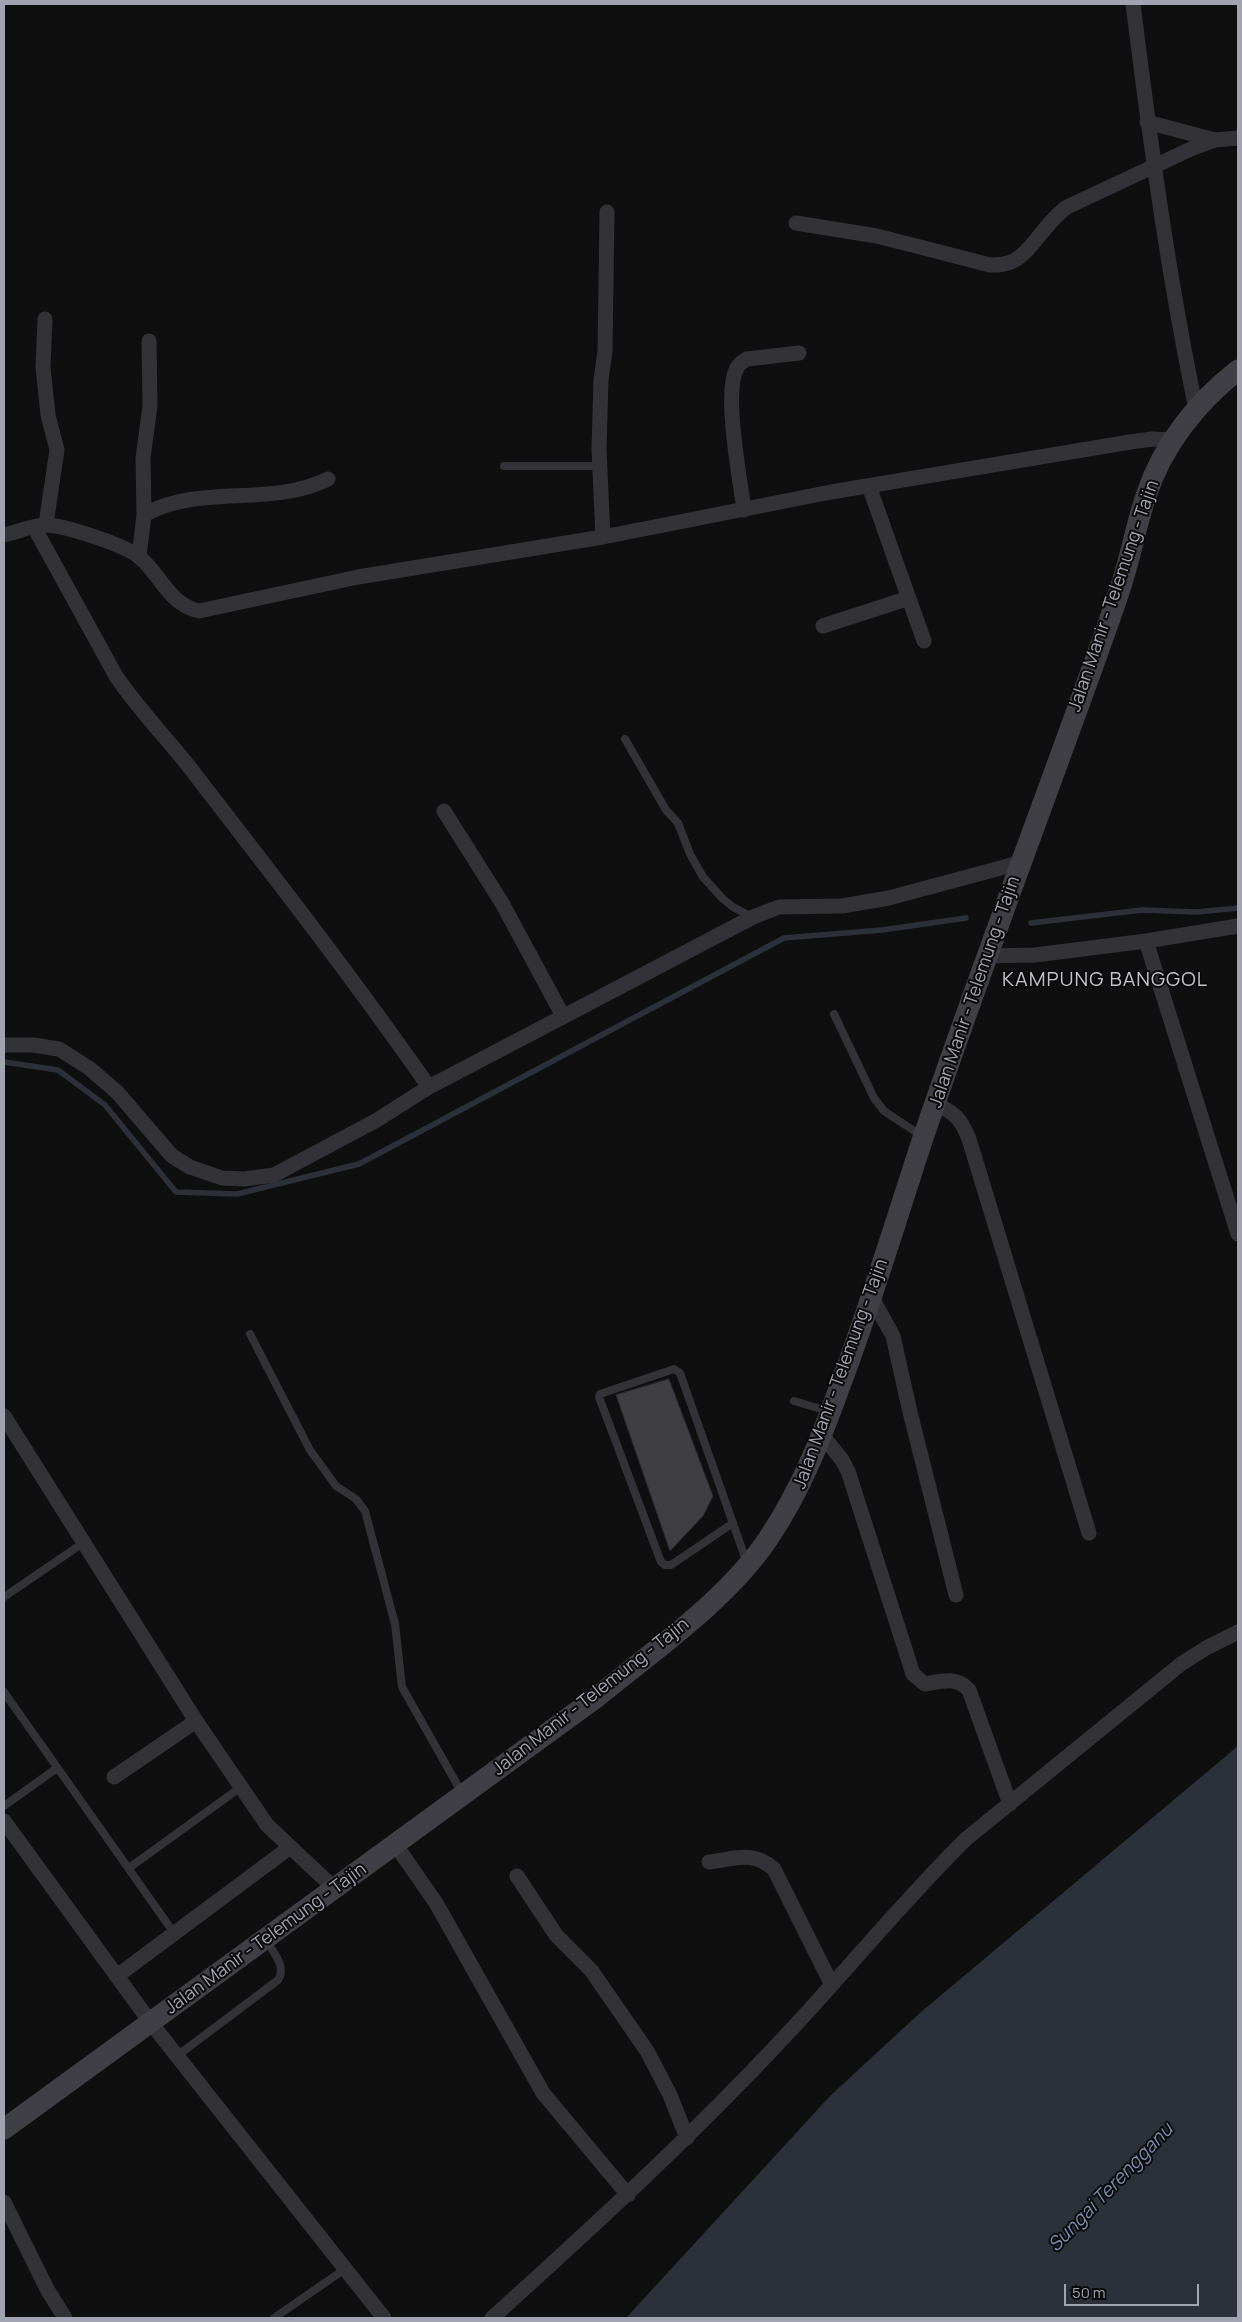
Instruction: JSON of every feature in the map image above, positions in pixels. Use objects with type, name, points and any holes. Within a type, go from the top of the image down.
[{"type":"main road","name":"Jalan Manir - Telemung - Tajin","points":[[4,2129],[266,1940],[596,1697],[685,1626],[748,1564],[766,1543],[796,1497],[831,1412],[872,1298],[924,1137],[986,956],[1124,576],[1146,494],[1161,462],[1188,418],[1220,385],[1238,370]]},
{"type":"street","points":[[1133,4],[1153,166],[1178,321],[1196,409]]},
{"type":"street","points":[[1147,122],[1214,140]]},
{"type":"street","points":[[796,223],[877,236],[990,265],[1004,264],[1013,261],[1022,254],[1050,220],[1062,210],[1153,166],[1214,140],[1238,138]]},
{"type":"street","points":[[603,537],[599,466],[601,380],[605,351],[606,212]]},
{"type":"street","points":[[45,319],[43,367],[48,415],[57,450],[40,526],[116,676],[128,694],[194,773],[354,980],[429,1087]]},
{"type":"street","points":[[139,556],[144,515],[143,458],[150,406],[149,341]]},
{"type":"street","points":[[744,510],[732,415],[735,371],[747,359],[798,353]]},
{"type":"street","points":[[4,535],[40,526],[78,532],[124,548],[139,556],[175,600],[186,608],[199,611],[358,577],[603,537],[869,486],[1130,442],[1152,439],[1174,440]]},
{"type":"street","points":[[144,515],[157,508],[202,497],[254,497],[298,490],[316,485],[328,479]]},
{"type":"street","points":[[869,486],[924,641]]},
{"type":"street","points":[[823,626],[909,598]]},
{"type":"street","points":[[444,811],[502,903],[563,1016]]},
{"type":"street","points":[[4,1045],[33,1045],[59,1049],[89,1068],[117,1092],[172,1156],[190,1168],[222,1178],[244,1179],[274,1175],[377,1120],[429,1087],[753,918],[779,907],[842,906],[889,898],[1020,864]]},
{"type":"street","points":[[986,956],[1035,955],[1146,941],[1238,926]]},
{"type":"street","points":[[1146,941],[1238,1234]]},
{"type":"street","points":[[936,1104],[951,1111],[962,1123],[969,1139],[1089,1534]]},
{"type":"street","points":[[872,1298],[893,1336],[956,1595]]},
{"type":"street","points":[[4,1416],[196,1721],[267,1825],[289,1848],[335,1889]]},
{"type":"street","points":[[822,1435],[842,1460],[848,1471],[914,1674],[925,1684],[954,1680],[962,1683],[969,1690],[1010,1804]]},
{"type":"street","points":[[492,2318],[628,2195],[687,2138],[832,1985],[939,1866],[966,1839],[1181,1664],[1206,1648],[1238,1632]]},
{"type":"street","points":[[114,1778],[196,1721]]},
{"type":"street","points":[[4,1821],[177,2056],[384,2318]]},
{"type":"street","points":[[396,1844],[436,1904],[543,2093],[628,2195]]},
{"type":"street","points":[[117,1976],[289,1848]]},
{"type":"street","points":[[709,1862],[754,1856],[774,1869],[832,1985]]},
{"type":"street","points":[[517,1876],[556,1935],[591,1970],[647,2051],[670,2094],[687,2138]]},
{"type":"street","points":[[4,2202],[47,2289],[65,2318]]},
{"type":"lane","points":[[504,466],[599,466]]},
{"type":"lane","points":[[625,739],[666,810],[678,823],[690,854],[703,877],[723,899],[753,918]]},
{"type":"lane","points":[[834,1014],[874,1098],[884,1111],[924,1137]]},
{"type":"lane","points":[[250,1334],[310,1450],[336,1486],[356,1499],[364,1511],[394,1624],[402,1687],[463,1795]]},
{"type":"lane","points":[[733,1523],[671,1565],[665,1566],[661,1562],[599,1397],[600,1394],[674,1369],[677,1370],[733,1523],[748,1564]]},
{"type":"lane","points":[[794,1401],[831,1412]]},
{"type":"lane","points":[[4,1597],[83,1543]]},
{"type":"lane","points":[[4,1692],[174,1933]]},
{"type":"lane","points":[[4,1806],[57,1768]]},
{"type":"lane","points":[[129,1868],[241,1787]]},
{"type":"lane","points":[[177,2056],[278,1980],[282,1974],[282,1967],[266,1940]]},
{"type":"lane","points":[[274,2318],[344,2268]]},
{"type":"water","name":"Sungai Terengganu","points":[[1238,1746],[1238,2318],[626,2318],[831,2095],[921,2012]]},
{"type":"building","points":[[669,1379],[713,1496],[703,1516],[670,1551],[616,1395]]},
{"type":"waterway","points":[[1031,923],[1142,910],[1197,912],[1238,908]]},
{"type":"waterway","points":[[4,1062],[58,1070],[105,1105],[176,1192],[237,1194],[359,1164],[784,938],[882,930],[966,918]]},
{"type":"district","name":"KAMPUNG BANGGOL","points":[[1105,980]]}]
